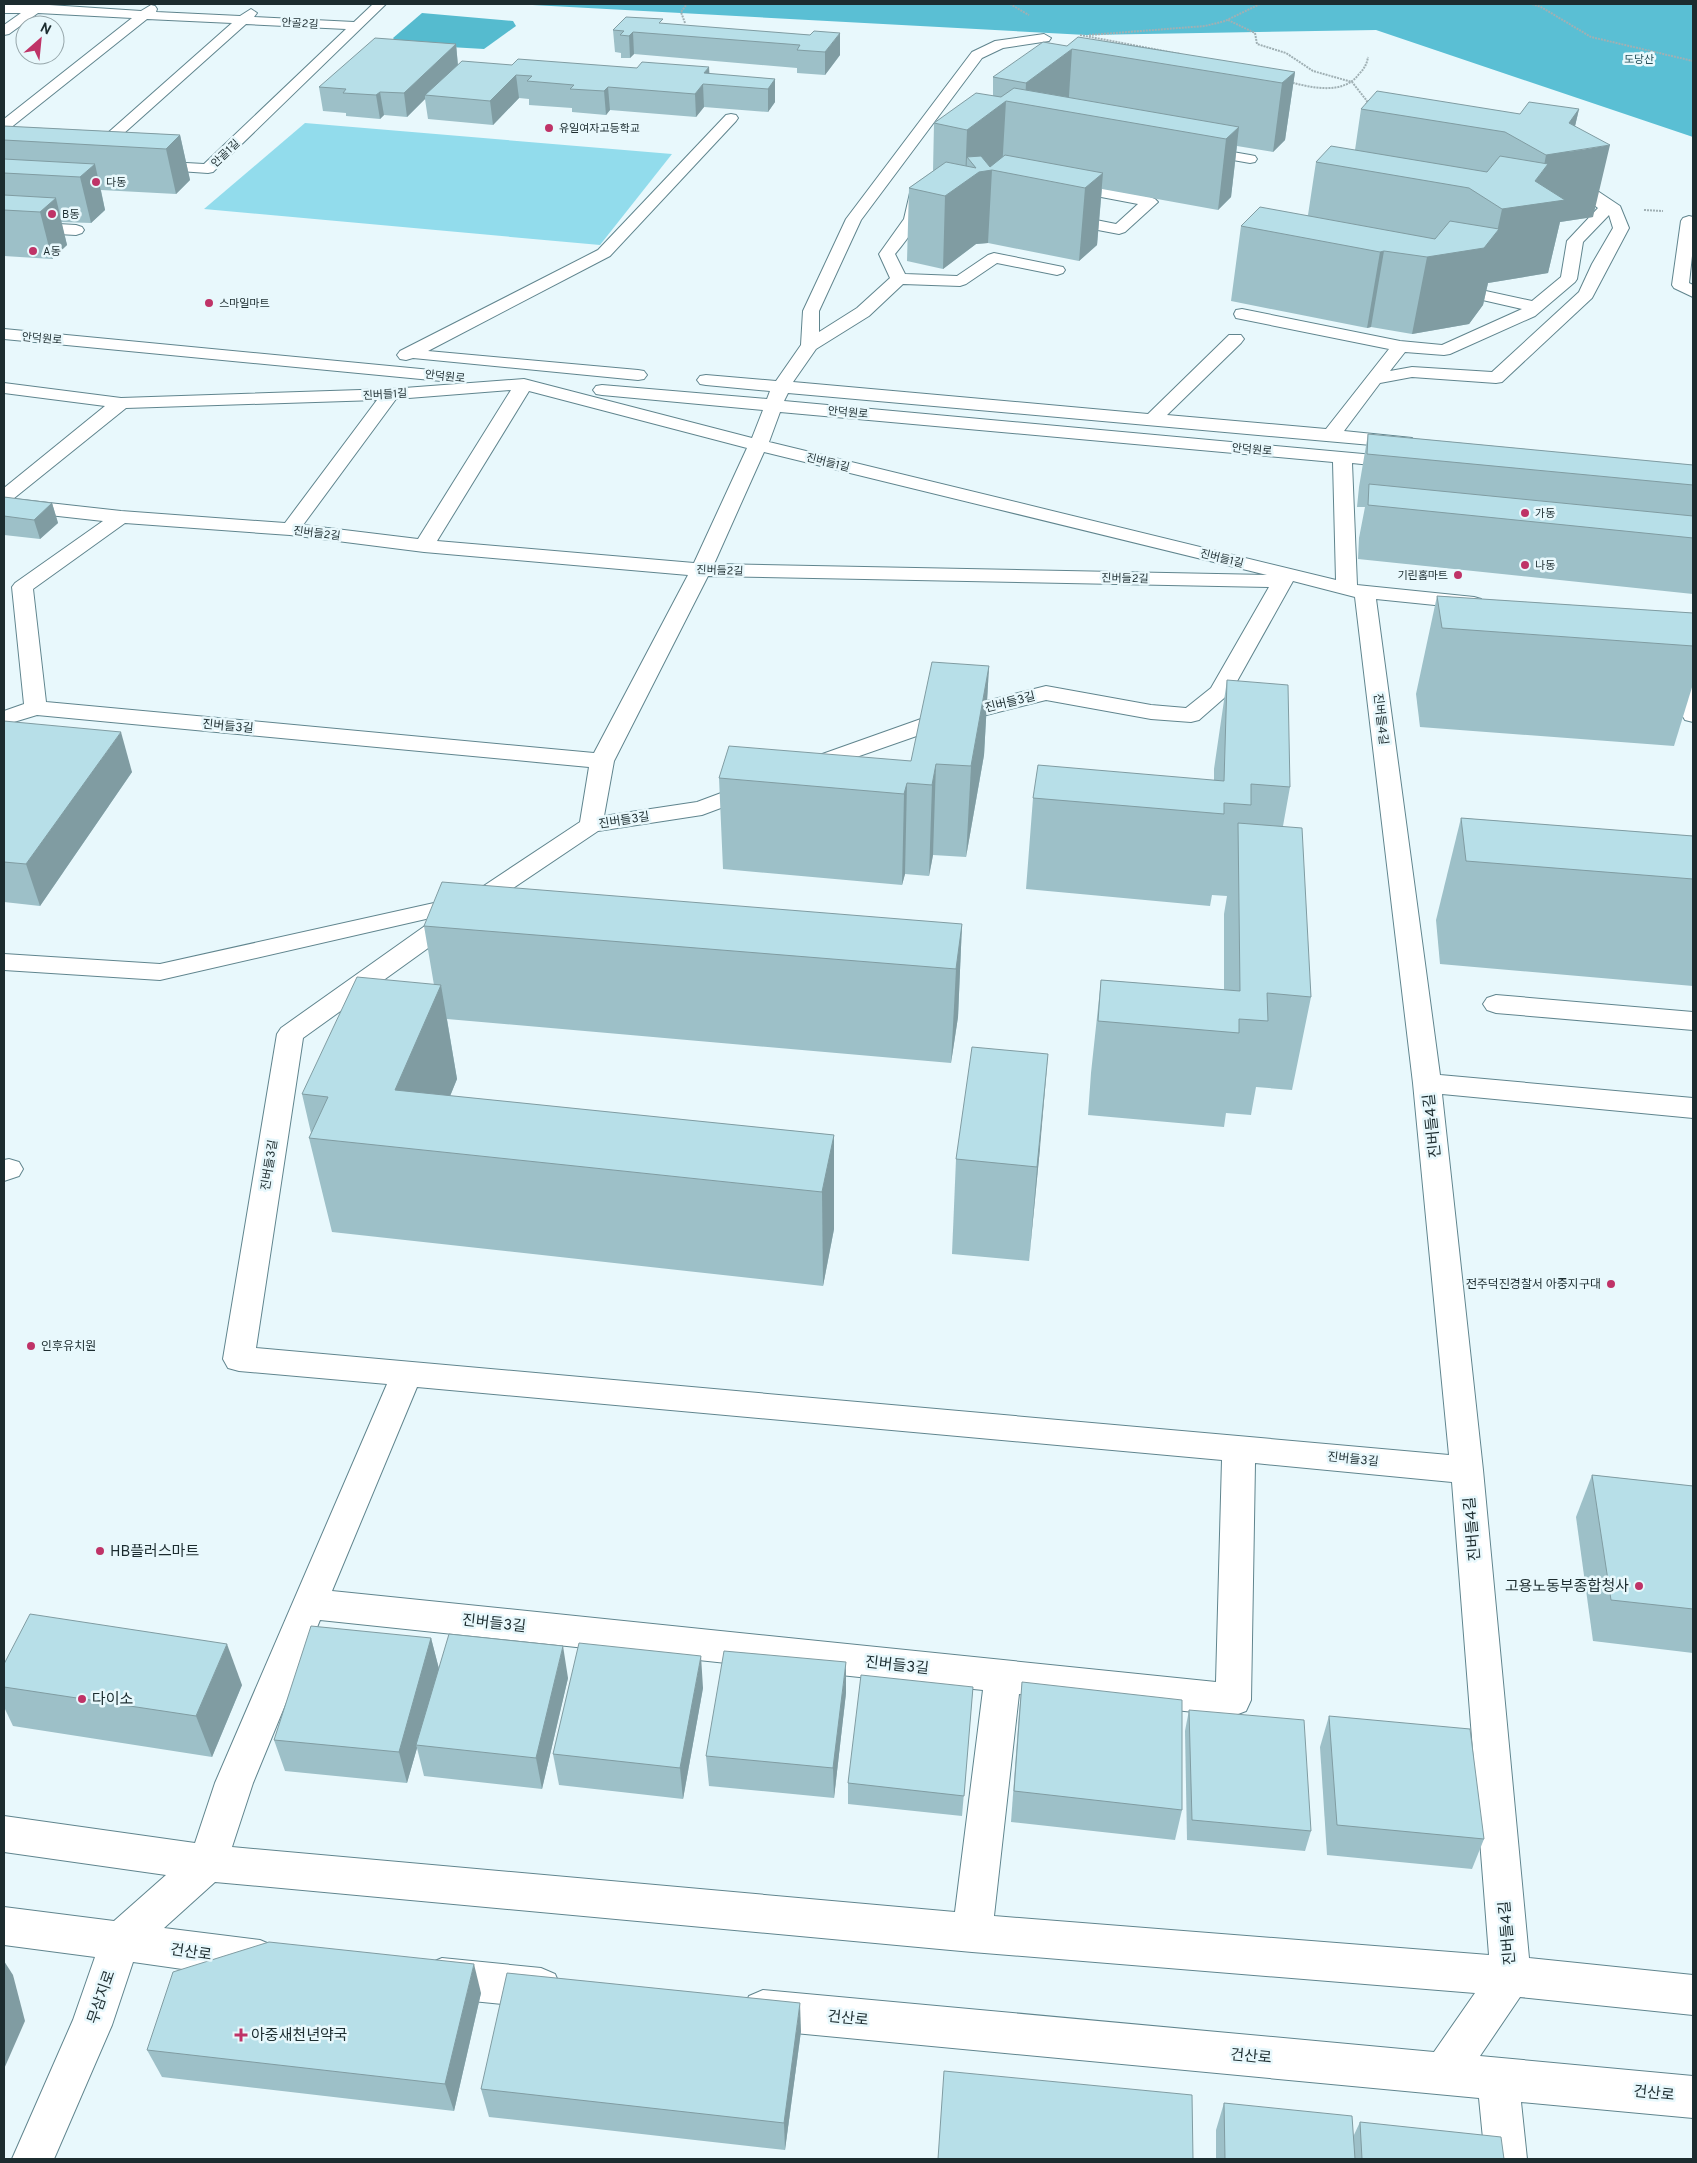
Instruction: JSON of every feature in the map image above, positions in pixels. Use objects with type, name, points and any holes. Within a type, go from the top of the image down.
[{"type":"street","points":[[4,126],[158,4]]},
{"type":"street","points":[[104,162],[81,160],[262,4]]},
{"type":"street","points":[[356,26],[380,4]]},
{"type":"street","points":[[4,31],[39,6]]},
{"type":"street","name":"안골2길","points":[[4,9],[39,6],[356,26]]},
{"type":"street","name":"안골1길","points":[[132,164],[208,169],[356,26]]},
{"type":"street","points":[[810,345],[811,311],[854,219],[977,55],[1000,44],[1044,38]]},
{"type":"street","points":[[378,369],[604,252],[731,118]]},
{"type":"street","points":[[1183,147],[1250,159],[1238,170]]},
{"type":"street","points":[[1242,314],[1400,346],[1444,350],[1529,312],[1569,279],[1576,241],[1607,208],[1566,179],[1551,172],[1567,177],[1615,209],[1621,228],[1600,264],[1586,294],[1496,378],[1412,372],[1376,379]]},
{"type":"street","points":[[898,280],[887,254],[911,224],[922,205],[918,183],[926,177]]},
{"type":"street","points":[[1044,214],[1119,229],[1150,202],[1046,183]]},
{"type":"street","points":[[1689,221],[1680,285],[1693,292]]},
{"type":"street","points":[[4,226],[76,230]]},
{"type":"street","points":[[1557,238],[1576,241]]},
{"type":"street","points":[[701,570],[758,445],[781,387],[810,345],[862,312],[898,280],[960,281],[994,258],[1057,270]]},
{"type":"street","points":[[1437,286],[1536,306]]},
{"type":"street","name":"안덕원로","points":[[4,334],[524,384],[1419,464]]},
{"type":"street","points":[[1152,420],[1235,339]]},
{"type":"street","points":[[1331,436],[1400,346]]},
{"type":"street","name":"안덕원로","points":[[389,352],[652,376]]},
{"type":"street","name":"안덕원로","points":[[692,379],[1426,443]]},
{"type":"street","points":[[424,546],[524,384]]},
{"type":"street","name":"진버들1길","points":[[4,388],[121,403],[391,394],[524,384],[758,445],[1356,591],[1490,604]]},
{"type":"street","points":[[290,529],[391,394]]},
{"type":"street","points":[[4,497],[121,403]]},
{"type":"street","name":"진버들4길","points":[[1344,457],[1342,465],[1356,591],[1427,1083],[1467,1470],[1511,1976]]},
{"type":"street","name":"진버들2길","points":[[4,504],[122,517],[290,529],[424,546],[701,570],[1322,582]]},
{"type":"street","points":[[36,708],[22,587],[122,517]]},
{"type":"street","name":"진버들3길","points":[[591,825],[602,762],[701,570]]},
{"type":"street","name":"진버들3길","points":[[1283,581],[1220,692],[1191,715],[1151,712],[1046,693],[943,719],[835,756],[702,808],[591,825],[479,900],[290,1034],[239,1359],[1467,1470]]},
{"type":"street","points":[[1678,661],[1693,715]]},
{"type":"street","name":"진버들3길","points":[[4,718],[36,708],[602,762]]},
{"type":"street","name":"진버들3길","points":[[4,962],[160,972],[479,900]]},
{"type":"street","points":[[1496,1004],[1693,1020]]},
{"type":"street","name":"진버들4길","points":[[1427,1083],[1693,1108]]},
{"type":"street","points":[[208,1863],[234,1783],[407,1374]]},
{"type":"street","name":"진버들3길","points":[[310,1604],[1233,1700],[1239,1448]]},
{"type":"street","points":[[972,1933],[1004,1676]]},
{"type":"street","points":[[4,1834],[208,1863],[972,1933],[1511,1976],[1693,1994]]},
{"type":"street","name":"무삼지로","points":[[33,2159],[92,2025],[120,1942],[208,1863]]},
{"type":"street","name":"건산로","points":[[4,1926],[294,1964]]},
{"type":"street","points":[[403,1974],[571,1991]]},
{"type":"street","points":[[1444,2073],[1511,1976]]},
{"type":"street","name":"건산로","points":[[729,2006],[1693,2097]]},
{"type":"street","points":[[1498,2078],[1506,2159]]},
{"type":"path","points":[[685,23],[681,12],[687,4]]},
{"type":"path","points":[[1186,55],[1080,36],[1205,26],[1227,20],[1260,4]]},
{"type":"path","points":[[1532,4],[1541,7],[1591,37],[1693,61]]},
{"type":"path","points":[[1227,20],[1255,33],[1257,44],[1286,53],[1313,70],[1352,82],[1366,101],[1366,108]]},
{"type":"path","points":[[1287,79],[1304,86],[1349,85],[1368,62],[1368,57]]},
{"type":"path","points":[[1612,207],[1663,211]]},
{"type":"shaded area","points":[[422,13],[513,21],[516,26],[484,49],[398,44],[393,38]]},
{"type":"shaded area","points":[[305,123],[672,154],[600,245],[204,209]]},
{"type":"green space","name":"도당산","points":[[514,4],[1693,4],[1693,137],[1376,30],[1086,35]]},
{"type":"building","points":[[626,17],[663,19],[659,23],[810,35],[814,31],[840,33],[825,52],[797,50],[800,45],[633,32],[629,36],[620,35],[624,31],[613,30]]},
{"type":"building","points":[[1078,37],[1295,72],[1282,83],[1072,49],[1026,83],[993,77],[1043,42],[1067,46]]},
{"type":"building","points":[[375,38],[456,44],[404,93],[380,92],[376,95],[343,93],[346,89],[319,87]]},
{"type":"building","points":[[518,59],[637,68],[642,62],[709,67],[704,73],[775,79],[768,89],[703,84],[695,94],[608,87],[604,91],[570,89],[574,85],[527,81],[532,76],[516,75],[490,101],[425,95],[462,61],[512,65]]},
{"type":"building","points":[[1014,88],[1239,127],[1226,139],[1006,101],[967,130],[934,123],[976,93],[1001,97]]},
{"type":"building","points":[[1377,91],[1520,114],[1529,102],[1579,109],[1569,123],[1610,145],[1546,155],[1505,132],[1361,109]]},
{"type":"building","points":[[4,126],[180,135],[166,149],[4,140]]},
{"type":"building","points":[[1331,146],[1487,172],[1500,156],[1548,164],[1535,181],[1565,200],[1502,209],[1469,188],[1316,162]]},
{"type":"building","points":[[1005,155],[1103,173],[1085,188],[992,170],[979,172],[945,196],[909,188],[946,162],[976,168],[967,157],[981,156],[990,167]]},
{"type":"building","points":[[4,159],[95,164],[80,177],[4,173]]},
{"type":"building","points":[[4,195],[56,198],[40,212],[4,210]]},
{"type":"building","points":[[1260,207],[1435,239],[1450,221],[1499,229],[1484,248],[1427,257],[1380,252],[1241,226]]},
{"type":"building","points":[[1368,434],[1693,465],[1693,485],[1367,454]]},
{"type":"building","name":"가동","points":[[1369,484],[1693,516],[1693,538],[1368,505]]},
{"type":"building","points":[[4,497],[52,503],[34,520],[4,516]]},
{"type":"building","points":[[1437,596],[1693,613],[1693,646],[1442,628]]},
{"type":"building","points":[[932,662],[989,666],[971,766],[936,764],[932,785],[907,783],[904,794],[719,778],[729,746],[911,761]]},
{"type":"building","points":[[1227,680],[1288,685],[1290,787],[1251,784],[1251,805],[1224,803],[1224,814],[1033,798],[1038,765],[1224,781]]},
{"type":"building","points":[[4,721],[121,732],[26,864],[4,862]]},
{"type":"building","points":[[1461,818],[1693,836],[1693,879],[1466,861]]},
{"type":"building","points":[[1238,823],[1302,828],[1311,997],[1267,993],[1268,1021],[1239,1019],[1239,1033],[1098,1021],[1101,980],[1240,991]]},
{"type":"building","points":[[442,882],[962,924],[956,969],[424,926]]},
{"type":"building","points":[[357,977],[441,985],[395,1090],[834,1135],[822,1192],[309,1138],[328,1097],[302,1094]]},
{"type":"building","points":[[972,1047],[1048,1054],[1037,1167],[956,1159]]},
{"type":"building","points":[[1592,1475],[1693,1486],[1693,1609],[1611,1600]]},
{"type":"building","points":[[30,1614],[227,1644],[196,1716],[4,1687],[4,1664]]},
{"type":"building","points":[[311,1626],[431,1638],[399,1752],[274,1740]]},
{"type":"building","points":[[449,1634],[563,1646],[536,1758],[416,1745]]},
{"type":"building","points":[[579,1643],[701,1656],[680,1768],[553,1754]]},
{"type":"building","points":[[724,1651],[846,1662],[833,1768],[706,1756]]},
{"type":"building","points":[[861,1675],[973,1687],[964,1796],[848,1783]]},
{"type":"building","points":[[1022,1682],[1182,1700],[1182,1810],[1014,1791]]},
{"type":"building","points":[[1189,1710],[1304,1720],[1311,1831],[1192,1820]]},
{"type":"building","points":[[1329,1716],[1470,1729],[1484,1839],[1337,1825]]},
{"type":"building","points":[[269,1942],[474,1964],[445,2084],[147,2050],[173,1972]]},
{"type":"building","points":[[507,1973],[800,2003],[784,2123],[481,2089]]},
{"type":"building","points":[[944,2071],[1192,2095],[1193,2159],[938,2159]]},
{"type":"building","points":[[1224,2103],[1352,2116],[1355,2159],[1225,2159]]},
{"type":"building","points":[[1360,2122],[1501,2137],[1504,2159],[1362,2159]]},
{"type":"place","name":"유일여자고등학교","points":[[549,128]]},
{"type":"place","name":"다동","points":[[96,182]]},
{"type":"place","name":"B동","points":[[52,214]]},
{"type":"place","name":"A동","points":[[33,251]]},
{"type":"place","name":"스마일마트","points":[[209,303]]},
{"type":"place","name":"가동","points":[[1525,513]]},
{"type":"place","name":"나동","points":[[1525,565]]},
{"type":"place","name":"기린홈마트","points":[[1458,575]]},
{"type":"place","name":"전주덕진경찰서 아중지구대","points":[[1611,1284]]},
{"type":"place","name":"인후유치원","points":[[31,1346]]},
{"type":"place","name":"HB플러스마트","points":[[100,1551]]},
{"type":"place","name":"고용노동부종합청사","points":[[1639,1586]]},
{"type":"place","name":"다이소","points":[[82,1699]]},
{"type":"place","name":"아중새천년약국","points":[[241,2035]]}]
